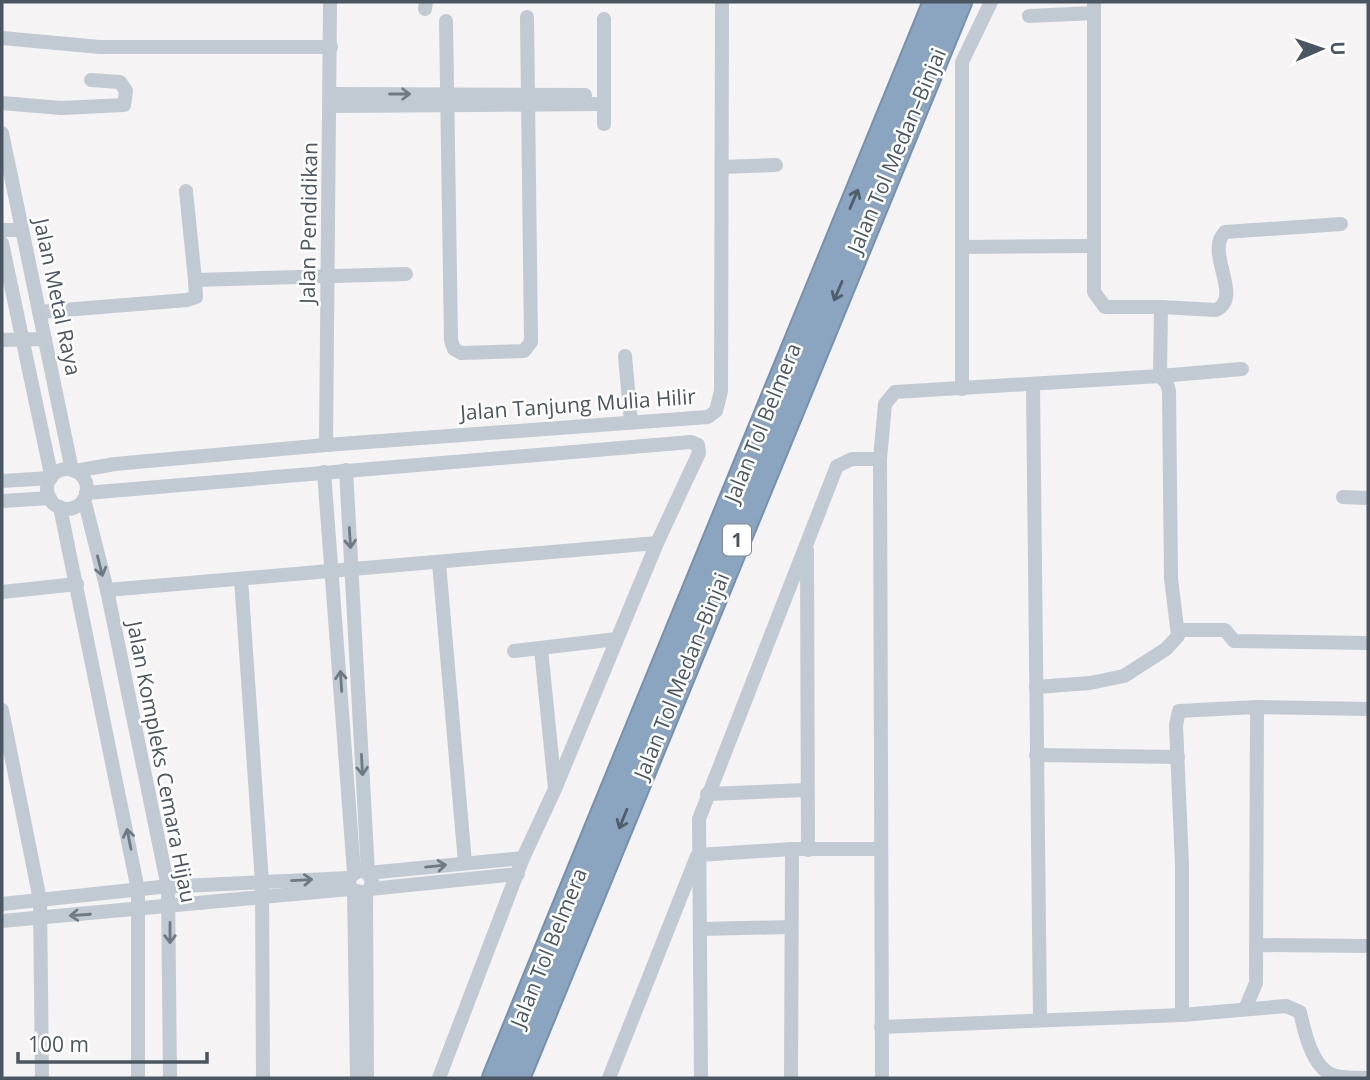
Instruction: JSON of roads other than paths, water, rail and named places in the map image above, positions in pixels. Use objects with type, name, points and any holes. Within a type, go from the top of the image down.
[{"type":"highway","name":"Jalan Tol Belmera","points":[[495,1078],[936,2]]},
{"type":"highway","name":"Jalan Tol Medan–Binjai","points":[[517,1078],[959,2]]},
{"type":"street","name":"Jalan Pendidikan","points":[[326,445],[330,2]]},
{"type":"street","name":"Jalan Tanjung Mulia Hilir","points":[[74,470],[326,445],[708,417],[716,411],[721,391],[722,2]]},
{"type":"street","points":[[962,388],[962,62],[991,2]]},
{"type":"street","points":[[1029,16],[1094,7],[1094,292],[1098,302],[1105,307],[1216,310],[1226,299],[1225,279],[1217,250],[1225,232],[1341,224]]},
{"type":"street","points":[[446,21],[451,340],[454,349],[461,354],[524,351],[531,342],[527,17]]},
{"type":"street","points":[[604,19],[604,124]]},
{"type":"street","points":[[2,38],[100,47],[331,47]]},
{"type":"street","points":[[2,103],[61,108],[124,105],[126,91],[120,82],[91,80]]},
{"type":"street","points":[[331,100],[604,99]]},
{"type":"street","name":"Jalan Metal Raya","points":[[2,133],[39,312],[34,340],[74,470]]},
{"type":"street","points":[[722,167],[776,165]]},
{"type":"street","points":[[39,312],[187,300],[196,297],[186,191]]},
{"type":"street","points":[[2,230],[21,230]]},
{"type":"street","points":[[2,243],[34,340],[51,476],[48,485],[77,584],[142,889],[138,1078]]},
{"type":"street","points":[[963,247],[1094,246]]},
{"type":"street","points":[[195,280],[329,274],[406,274]]},
{"type":"street","points":[[1036,687],[1090,683],[1124,676],[1174,642],[1179,630],[1171,578],[1169,391],[1160,376],[1161,307]]},
{"type":"street","points":[[2,340],[34,340]]},
{"type":"street","points":[[625,356],[631,422]]},
{"type":"street","points":[[882,1078],[880,459],[884,404],[895,392],[1033,386],[1242,369]]},
{"type":"street","points":[[1033,386],[1040,1019]]},
{"type":"street","points":[[2,501],[55,503],[74,508],[85,496],[345,470],[691,442],[698,445],[699,453],[657,543],[555,789],[523,858],[439,1078]]},
{"type":"street","points":[[701,1078],[699,819],[837,466],[852,459],[880,459]]},
{"type":"street","points":[[2,481],[51,476],[74,470],[85,480],[85,496]]},
{"type":"street","points":[[345,470],[352,569],[359,884],[367,1078]]},
{"type":"street","points":[[324,472],[359,884],[357,1078]]},
{"type":"street","name":"Jalan Kompleks Cemara Hijau","points":[[85,496],[107,590],[164,887],[167,908],[170,1078]]},
{"type":"street","points":[[1343,497],[1368,498]]},
{"type":"street","points":[[107,590],[657,543]]},
{"type":"street","points":[[807,543],[808,850]]},
{"type":"street","points":[[439,563],[465,863]]},
{"type":"street","points":[[241,579],[262,882],[263,1078]]},
{"type":"street","points":[[2,592],[77,584]]},
{"type":"street","points":[[1179,630],[1225,630],[1234,641],[1368,643]]},
{"type":"street","points":[[514,651],[618,639]]},
{"type":"street","points":[[541,649],[555,789]]},
{"type":"street","points":[[1182,1015],[1182,865],[1176,724],[1179,711],[1257,707],[1368,709]]},
{"type":"street","points":[[1245,1009],[1256,984],[1258,945],[1257,707]]},
{"type":"street","points":[[2,710],[40,900],[42,1078]]},
{"type":"street","points":[[1036,755],[1178,757]]},
{"type":"street","points":[[707,794],[806,790]]},
{"type":"street","points":[[698,855],[792,849],[880,849]]},
{"type":"street","points":[[791,1078],[792,849]]},
{"type":"street","points":[[609,1078],[698,855]]},
{"type":"street","points":[[2,922],[262,898],[359,884],[465,863],[523,858]]},
{"type":"street","points":[[2,904],[164,887],[262,882],[359,884],[517,874]]},
{"type":"street","points":[[701,929],[791,927]]},
{"type":"street","points":[[1258,945],[1368,946]]},
{"type":"street","points":[[881,1027],[1295,1008],[1300,1012],[1306,1041],[1326,1071],[1334,1076],[1367,1078]]}]
